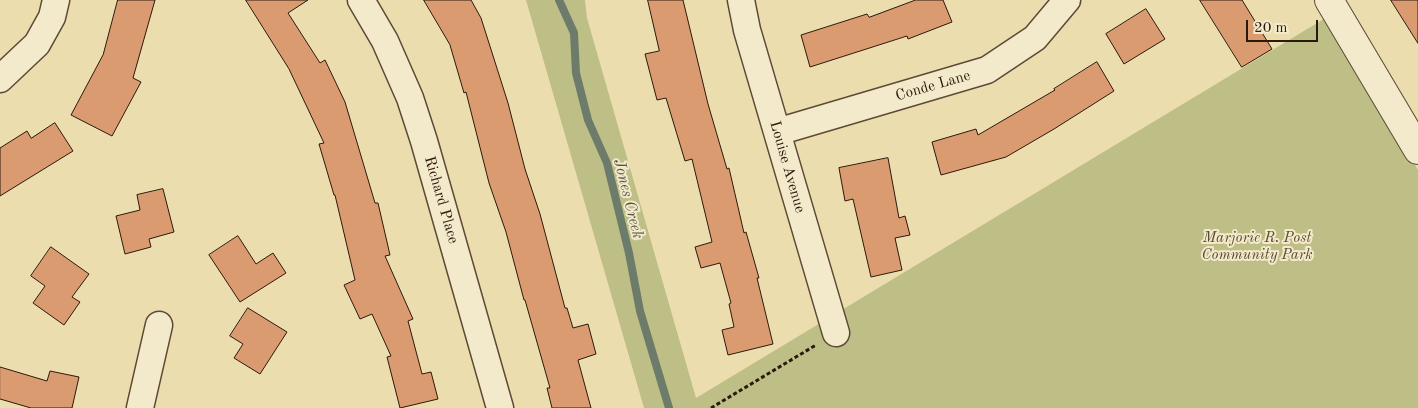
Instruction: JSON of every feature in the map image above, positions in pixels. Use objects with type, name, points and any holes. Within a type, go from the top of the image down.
[{"type":"street","points":[[0,79],[37,44],[52,17],[56,0]]},
{"type":"street","name":"Richard Place","points":[[361,0],[385,41],[410,98],[500,408]]},
{"type":"street","name":"Louise Avenue","points":[[741,0],[747,30],[836,333]]},
{"type":"street","name":"Conde Lane","points":[[777,132],[987,70],[1035,38],[1067,0]]},
{"type":"street","points":[[1329,0],[1418,150]]},
{"type":"street","points":[[140,408],[159,325]]},
{"type":"path","points":[[711,408],[836,333]]},
{"type":"green space","name":"Marjorie R. Post Community Park","points":[[526,0],[585,0],[587,18],[696,398],[1327,17],[1418,170],[1418,408],[644,408]]},
{"type":"building","points":[[118,0],[155,0],[133,78],[141,82],[112,136],[71,115],[103,55]]},
{"type":"building","points":[[246,0],[308,0],[288,13],[320,63],[325,60],[345,102],[375,203],[378,203],[390,255],[385,256],[413,319],[408,321],[422,374],[431,372],[438,399],[400,408],[387,357],[391,356],[372,314],[360,319],[344,285],[355,280],[335,195],[319,144],[324,143],[289,69]]},
{"type":"building","points":[[424,0],[471,0],[481,18],[508,103],[565,308],[567,308],[573,328],[588,324],[596,354],[578,360],[591,408],[552,408],[547,388],[550,388],[506,232],[489,183],[466,92],[464,93],[450,45]]},
{"type":"building","points":[[648,0],[683,0],[708,104],[727,169],[729,168],[744,233],[746,232],[759,278],[757,278],[773,344],[728,355],[722,330],[734,327],[729,304],[731,303],[720,263],[701,268],[695,247],[712,242],[692,159],[685,161],[666,98],[657,100],[645,54],[659,51]]},
{"type":"building","points":[[916,0],[943,0],[952,22],[908,39],[907,36],[810,67],[801,35],[867,14],[869,17]]},
{"type":"building","points":[[1200,0],[1242,0],[1272,49],[1242,67]]},
{"type":"building","points":[[1391,0],[1418,0],[1418,43]]},
{"type":"building","points":[[1146,9],[1165,39],[1124,64],[1106,34]]},
{"type":"building","points":[[1097,62],[1114,91],[1006,157],[941,175],[932,142],[976,129],[978,135],[1055,90]]},
{"type":"building","points":[[55,123],[73,151],[0,196],[0,148],[27,131],[31,138]]},
{"type":"building","points":[[888,158],[899,218],[905,216],[910,235],[895,238],[902,270],[871,277],[853,199],[845,201],[839,168]]},
{"type":"building","points":[[163,189],[174,232],[149,239],[151,247],[125,254],[116,216],[140,210],[137,195]]},
{"type":"building","points":[[238,236],[256,264],[273,253],[286,273],[240,302],[209,255]]},
{"type":"building","points":[[51,247],[89,274],[72,297],[80,302],[64,325],[33,303],[45,286],[31,276]]},
{"type":"building","points":[[248,308],[287,332],[260,374],[234,358],[243,344],[230,336]]},
{"type":"building","points":[[0,367],[47,381],[50,371],[79,377],[72,408],[31,408],[0,399]]},
{"type":"waterway","name":"Jones Creek","points":[[559,0],[574,33],[576,73],[588,120],[607,163],[629,253],[640,311],[669,408]]}]
